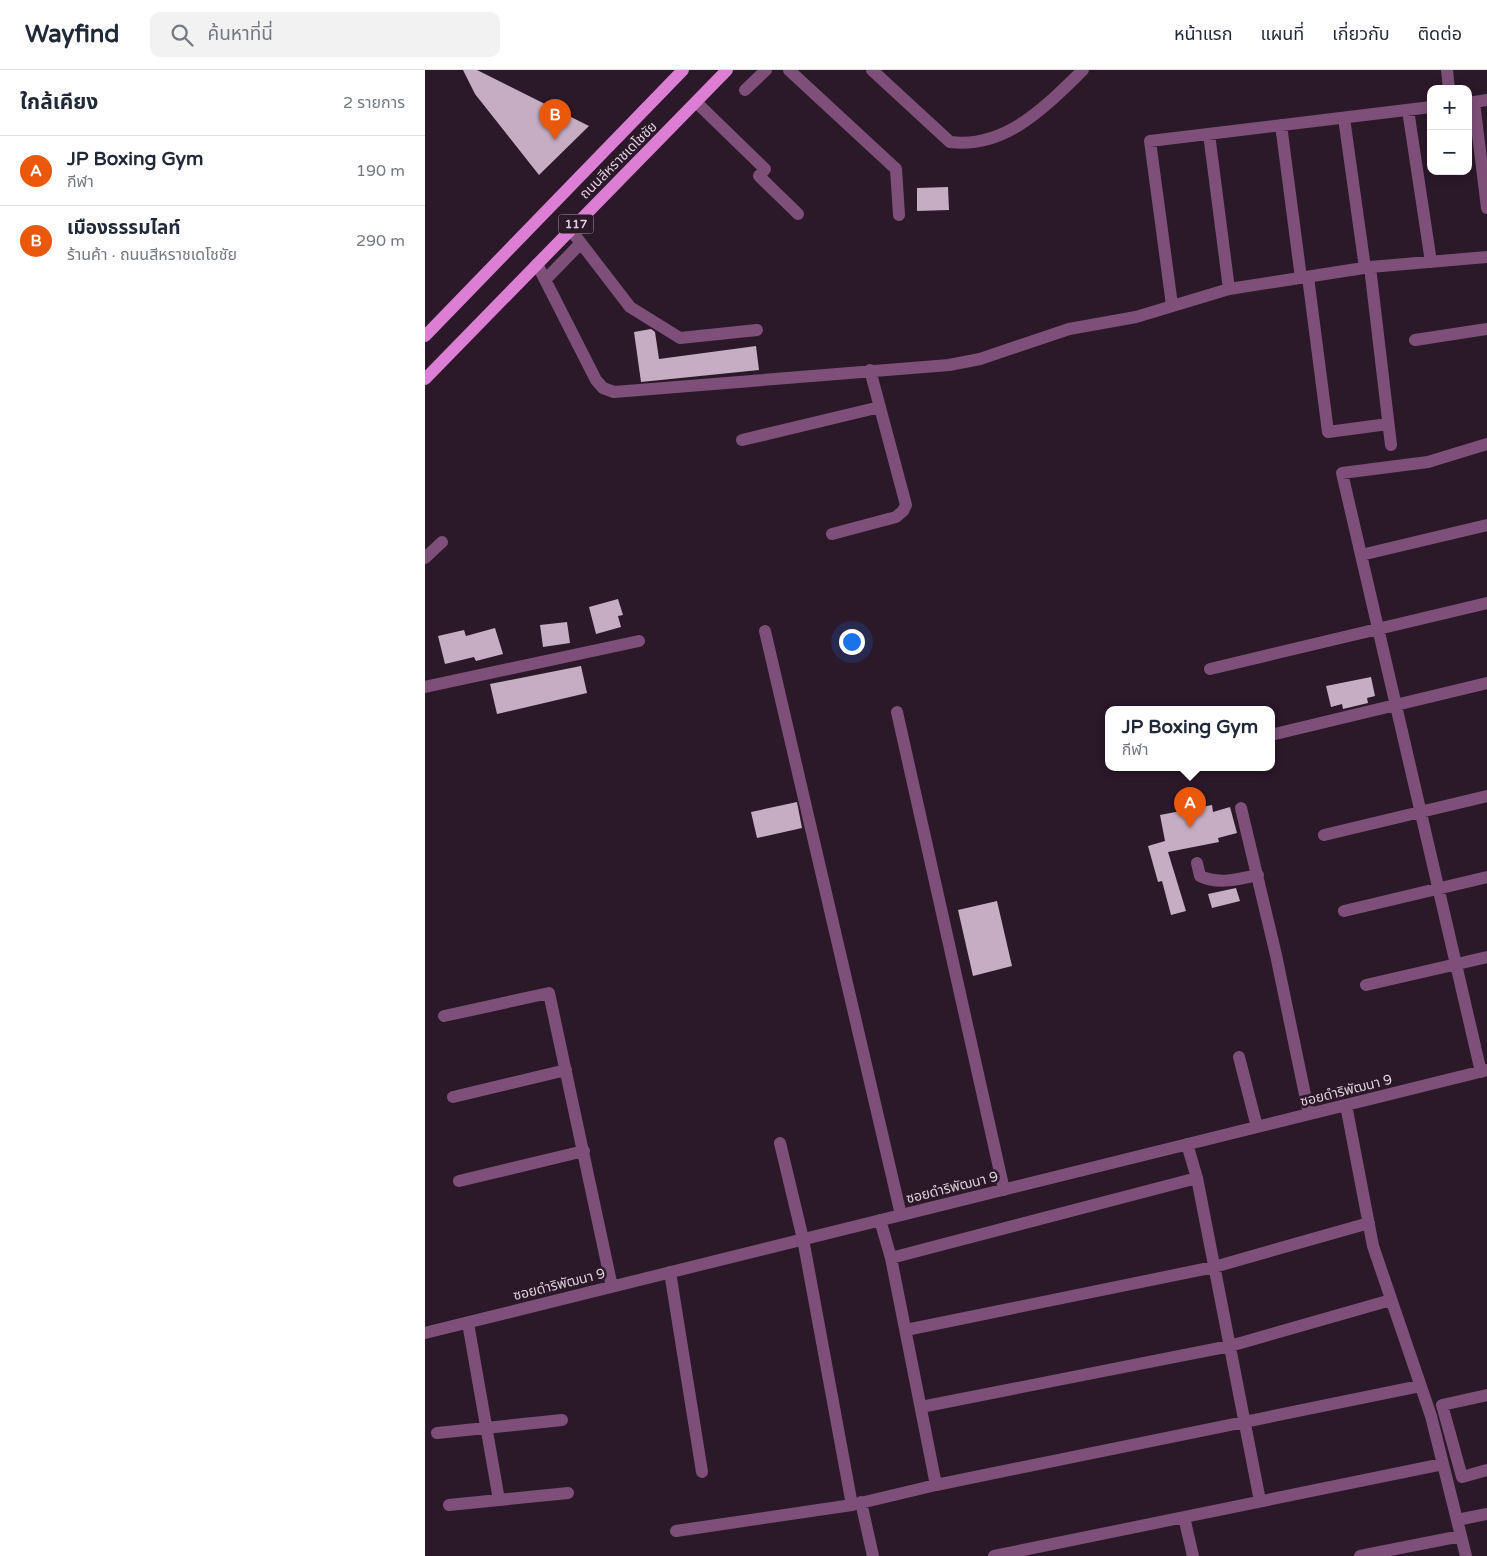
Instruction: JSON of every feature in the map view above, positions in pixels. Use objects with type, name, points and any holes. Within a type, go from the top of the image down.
[{"type":"main road","name":"ถนนสีหราชเดโชชัย","points":[[425,336],[683,70]]},
{"type":"main road","name":"ถนนสีหราชเดโชชัย","points":[[425,379],[570,229],[697,103],[727,70]]},
{"type":"street","points":[[745,90],[766,70]]},
{"type":"street","points":[[789,70],[896,169],[899,215]]},
{"type":"street","points":[[872,70],[950,142],[967,144],[987,141],[1007,133],[1050,103],[1083,70]]},
{"type":"street","points":[[1447,70],[1449,85]]},
{"type":"street","points":[[1477,102],[1487,208]]},
{"type":"street","points":[[697,103],[765,169],[759,176],[798,214]]},
{"type":"street","points":[[1172,305],[1151,141],[1427,108]]},
{"type":"street","points":[[1408,110],[1431,262]]},
{"type":"street","points":[[1344,118],[1391,445]]},
{"type":"street","points":[[1281,125],[1328,432],[1388,424]]},
{"type":"street","points":[[1209,134],[1229,289]]},
{"type":"street","points":[[570,229],[630,307],[680,338],[757,330]]},
{"type":"street","points":[[545,280],[581,243]]},
{"type":"street","points":[[537,264],[597,380],[603,388],[614,392],[949,364],[980,359],[1069,329],[1136,317],[1229,289],[1367,268],[1487,257]]},
{"type":"street","points":[[1415,340],[1487,329]]},
{"type":"street","points":[[832,534],[896,517],[903,511],[906,505],[870,370]]},
{"type":"street","points":[[742,440],[880,407]]},
{"type":"street","points":[[1484,1071],[1438,888],[1342,473],[1428,462],[1487,444]]},
{"type":"street","points":[[1361,555],[1487,524]]},
{"type":"street","points":[[425,558],[442,542]]},
{"type":"street","points":[[1210,669],[1487,603]]},
{"type":"street","points":[[765,630],[901,1215]]},
{"type":"street","points":[[425,687],[639,641]]},
{"type":"street","points":[[1275,733],[1487,683]]},
{"type":"street","points":[[897,712],[1004,1190]]},
{"type":"street","points":[[1323,835],[1487,796]]},
{"type":"street","points":[[1241,808],[1277,955],[1309,1114]]},
{"type":"street","points":[[1197,864],[1200,876],[1215,881],[1231,881],[1258,876]]},
{"type":"street","points":[[1344,911],[1487,876]]},
{"type":"street","points":[[1366,985],[1487,957]]},
{"type":"street","points":[[445,1016],[549,993],[612,1287]]},
{"type":"street","points":[[1239,1057],[1257,1127]]},
{"type":"street","points":[[453,1097],[566,1070]]},
{"type":"street","name":"ซอยดำริพัฒนา 9","points":[[425,1333],[1484,1071]]},
{"type":"street","points":[[1346,1105],[1373,1246],[1420,1386],[1443,1464],[1466,1556]]},
{"type":"street","points":[[780,1143],[803,1240],[856,1504],[873,1556]]},
{"type":"street","points":[[1187,1144],[1197,1178],[1260,1502]]},
{"type":"street","points":[[459,1181],[584,1151]]},
{"type":"street","points":[[891,1258],[1197,1178]]},
{"type":"street","points":[[880,1220],[891,1258],[906,1330],[935,1485]]},
{"type":"street","points":[[906,1330],[1214,1266],[1369,1223]]},
{"type":"street","points":[[670,1272],[702,1472]]},
{"type":"street","points":[[921,1407],[1230,1346],[1391,1300]]},
{"type":"street","points":[[468,1323],[499,1500]]},
{"type":"street","points":[[676,1531],[856,1504],[935,1485],[1420,1386]]},
{"type":"street","points":[[1487,1395],[1442,1406],[1462,1476],[1487,1470]]},
{"type":"street","points":[[437,1433],[563,1420]]},
{"type":"street","points":[[994,1556],[1443,1464]]},
{"type":"street","points":[[449,1505],[568,1493]]},
{"type":"street","points":[[1457,1520],[1487,1514]]},
{"type":"street","points":[[1184,1517],[1193,1556]]},
{"type":"street","points":[[1360,1556],[1461,1536]]},
{"type":"building","points":[[463,70],[477,70],[589,126],[539,175],[475,94]]},
{"type":"building","points":[[948,187],[949,210],[917,211],[917,188]]},
{"type":"building","points":[[651,329],[655,332],[659,359],[756,346],[759,370],[641,382],[634,332]]},
{"type":"building","points":[[618,599],[623,615],[618,616],[621,627],[596,634],[589,607]]},
{"type":"building","points":[[567,622],[570,643],[543,647],[540,625]]},
{"type":"building","points":[[495,628],[503,654],[476,661],[474,657],[445,664],[438,636],[464,630],[466,636]]},
{"type":"building","points":[[581,666],[587,693],[497,714],[490,684]]},
{"type":"building","points":[[1371,677],[1375,696],[1367,698],[1368,703],[1343,709],[1342,704],[1331,707],[1326,686]]},
{"type":"building","points":[[797,802],[802,828],[757,838],[751,812]]},
{"type":"building","points":[[1212,805],[1213,812],[1230,807],[1237,833],[1218,838],[1219,842],[1168,852],[1186,911],[1171,915],[1162,881],[1158,882],[1148,846],[1165,841],[1160,815]]},
{"type":"building","points":[[1236,888],[1240,901],[1212,908],[1208,894]]},
{"type":"building","points":[[997,901],[1012,966],[973,976],[958,910]]},
{"type":"place","name":"เมืองธรรมไลท์","points":[[555,140]]},
{"type":"place","name":"JP Boxing Gym","points":[[1190,828]]}]
